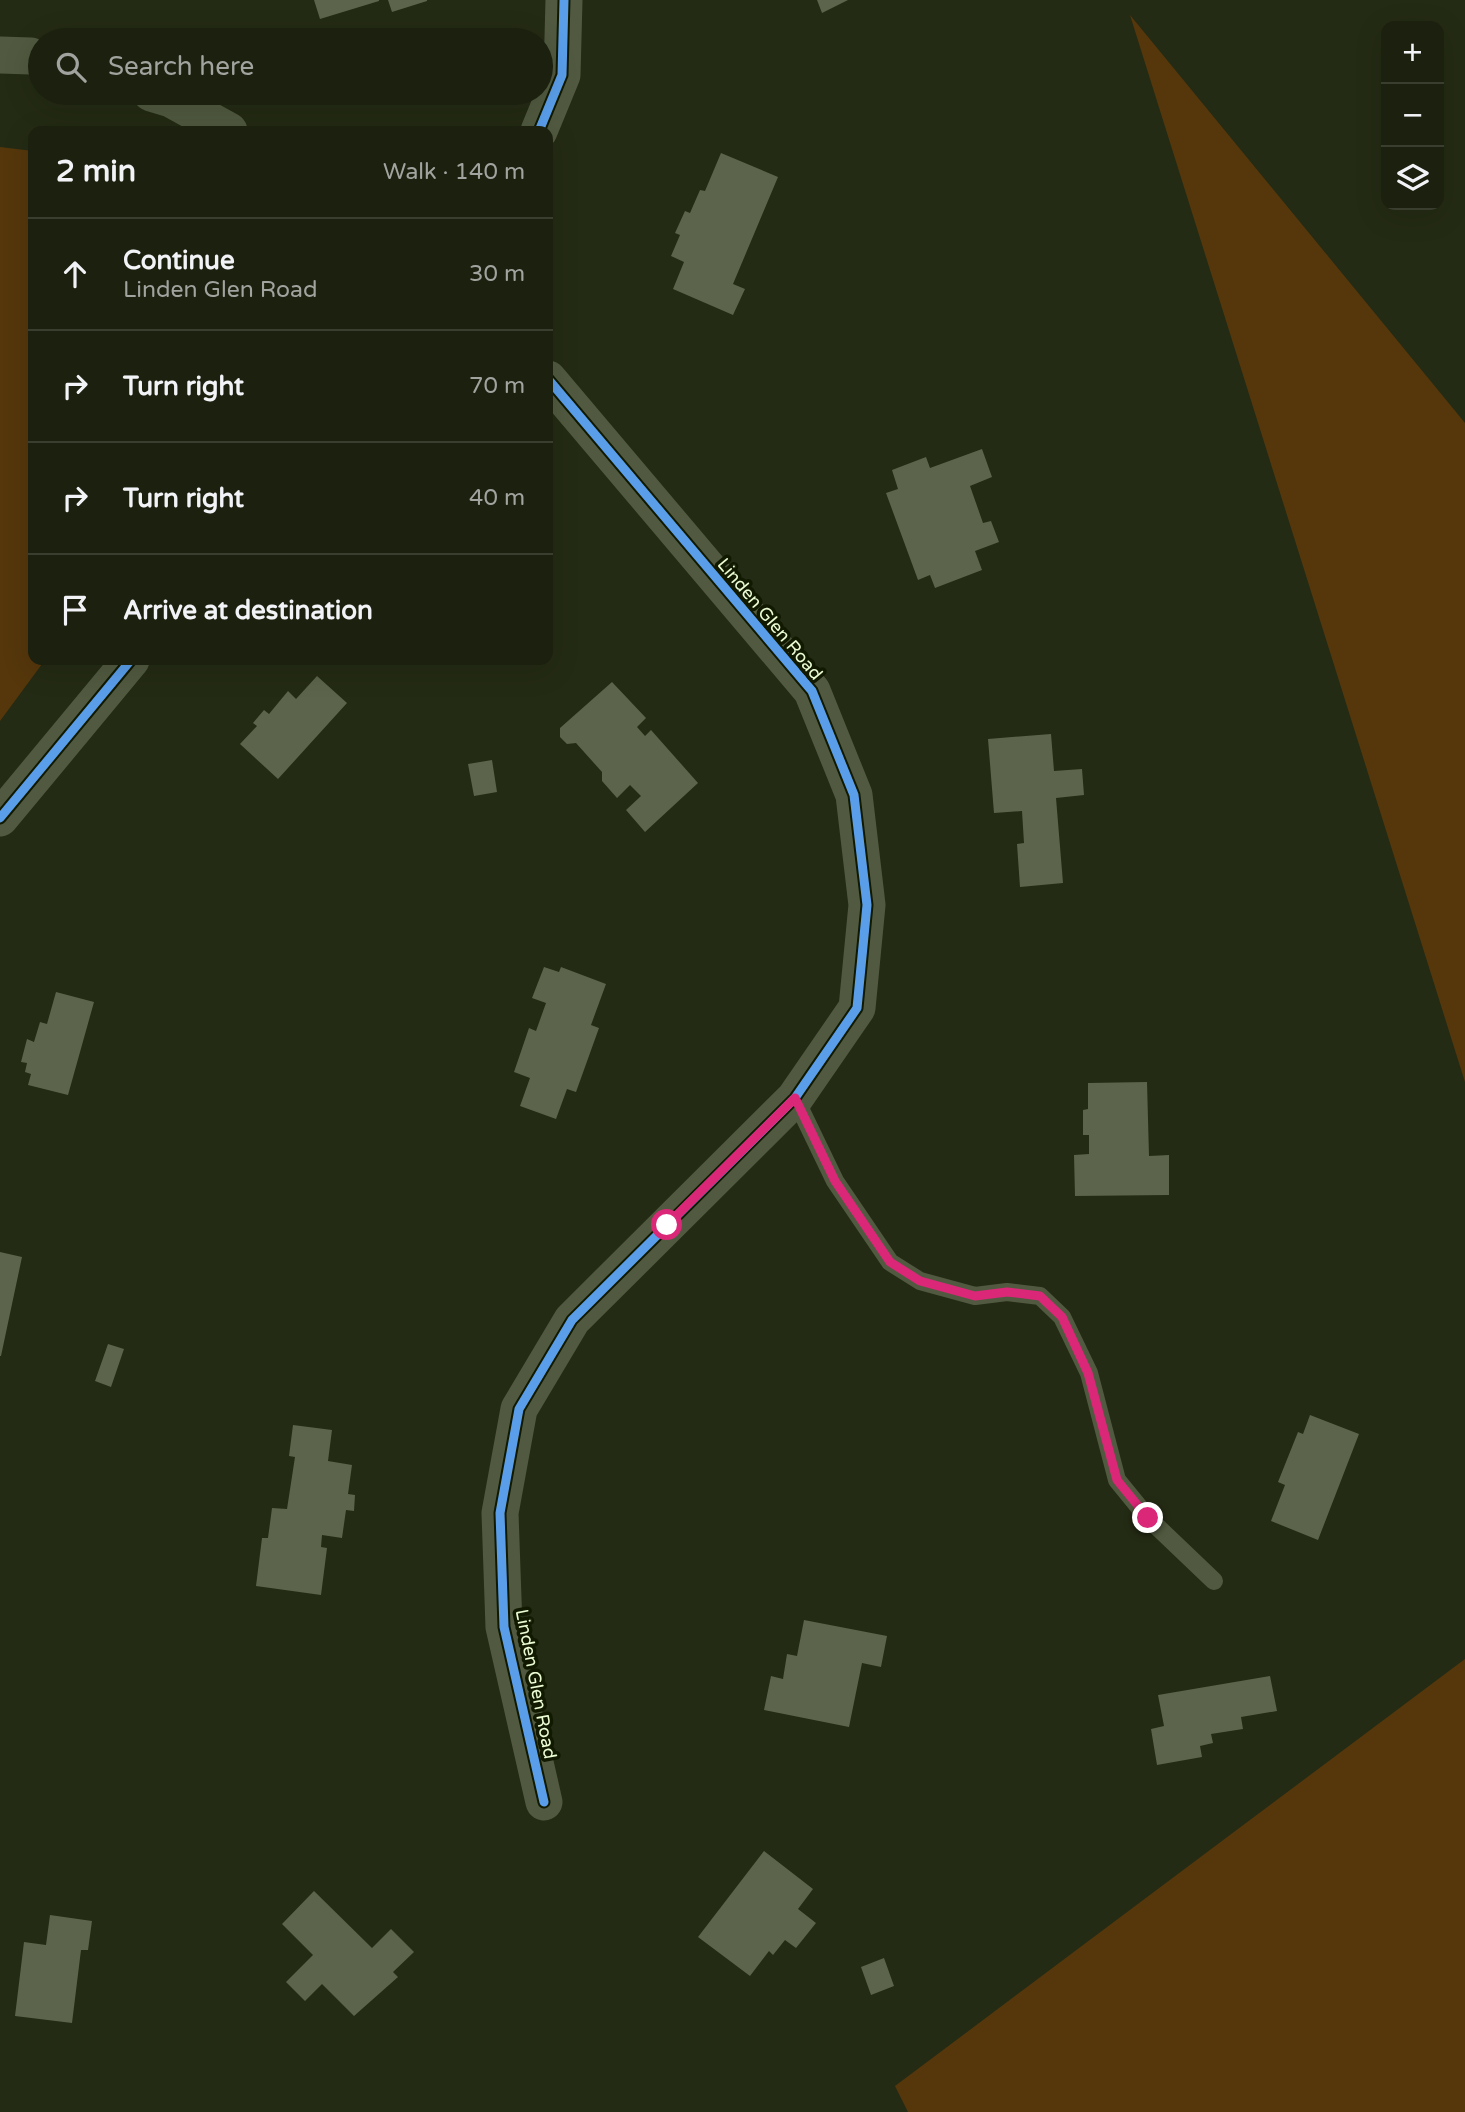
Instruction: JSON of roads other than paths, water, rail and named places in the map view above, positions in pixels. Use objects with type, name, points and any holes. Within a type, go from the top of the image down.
[{"type":"street","points":[[553,97],[562,75],[564,0]]},
{"type":"street","points":[[0,55],[28,56]]},
{"type":"street","points":[[183,105],[220,126]]},
{"type":"street","points":[[541,126],[550,105]]},
{"type":"street","name":"Linden Glen Road","points":[[544,1802],[504,1627],[500,1513],[519,1409],[572,1320],[795,1098],[858,1009],[867,905],[854,795],[812,691],[553,385]]},
{"type":"street","points":[[0,818],[127,665]]},
{"type":"lane","points":[[795,1098],[835,1181],[890,1262],[920,1281],[975,1296],[1007,1292],[1040,1296],[1062,1317],[1088,1373],[1117,1480],[1148,1518],[1214,1581]]}]
